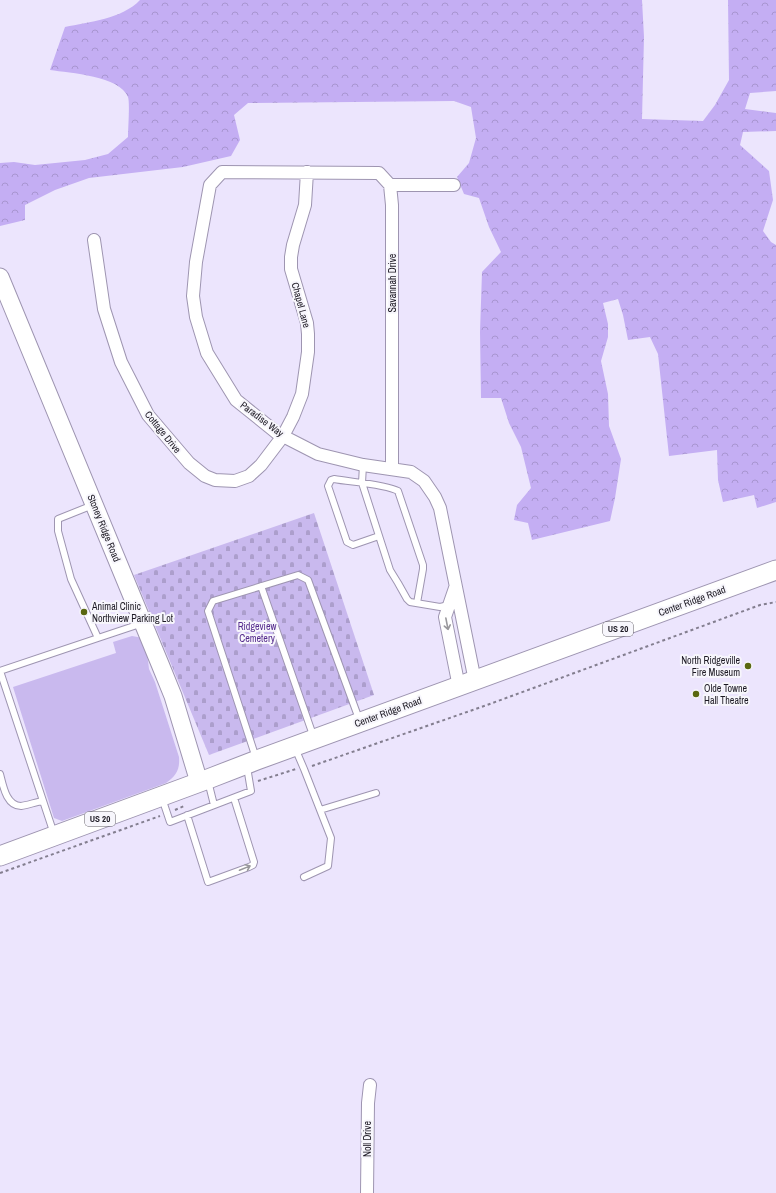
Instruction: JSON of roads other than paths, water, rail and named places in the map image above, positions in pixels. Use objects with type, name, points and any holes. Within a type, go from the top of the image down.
[{"type":"main road","name":"Center Ridge Road","points":[[0,856],[55,836],[164,804],[203,781],[252,762],[776,570]]},
{"type":"street","name":"Paradise Way","points":[[307,172],[222,172],[210,185],[196,262],[193,296],[196,317],[207,353],[236,400],[277,433],[318,454],[363,465],[411,472],[424,481],[435,497],[440,508],[456,587],[454,604],[467,684]]},
{"type":"street","points":[[307,172],[379,173],[390,185],[454,184]]},
{"type":"street","name":"Chapel Lane","points":[[283,436],[293,417],[302,394],[308,352],[307,323],[291,269],[293,245],[305,205],[307,172]]},
{"type":"street","name":"Savannah Drive","points":[[390,185],[392,205],[392,469]]},
{"type":"street","name":"Cottage Drive","points":[[94,240],[104,309],[121,362],[148,415],[189,463],[205,476],[215,480],[235,481],[249,476],[261,465],[283,436]]},
{"type":"street","name":"Stoney Ridge Road","points":[[0,276],[173,696],[203,781]]},
{"type":"street","name":"Noll Drive","points":[[367,1193],[368,1103],[370,1085]]},
{"type":"lane","points":[[363,465],[362,483],[379,536],[392,575],[398,582],[407,600],[410,602],[440,607],[454,604]]},
{"type":"lane","points":[[379,536],[353,545],[347,542],[328,486],[331,480],[334,479],[390,488],[398,492],[424,569],[417,603]]},
{"type":"lane","points":[[94,504],[58,519],[58,531],[71,579],[98,638]]},
{"type":"lane","points":[[164,804],[170,822],[251,791],[250,784],[252,762],[208,611],[213,602],[298,575],[308,580],[360,722]]},
{"type":"lane","points":[[261,586],[315,739]]},
{"type":"lane","points":[[55,836],[0,672],[143,623]]},
{"type":"lane","points":[[294,747],[304,769],[330,838],[328,866],[304,877]]},
{"type":"lane","points":[[0,774],[10,800],[15,804],[21,806],[43,800]]},
{"type":"lane","points":[[203,781],[214,805]]},
{"type":"lane","points":[[320,810],[376,793]]},
{"type":"lane","points":[[187,815],[208,882],[249,867],[253,865],[254,862],[234,798]]},
{"type":"place","name":"Animal Clinic Northview Parking Lot","points":[[84,612]]},
{"type":"place","name":"North Ridgeville Fire Museum","points":[[748,666]]},
{"type":"place","name":"Olde Towne Hall Theatre","points":[[696,694]]},
{"type":"park label","name":"Ridgeview Cemetery","points":[[257,632]]}]
